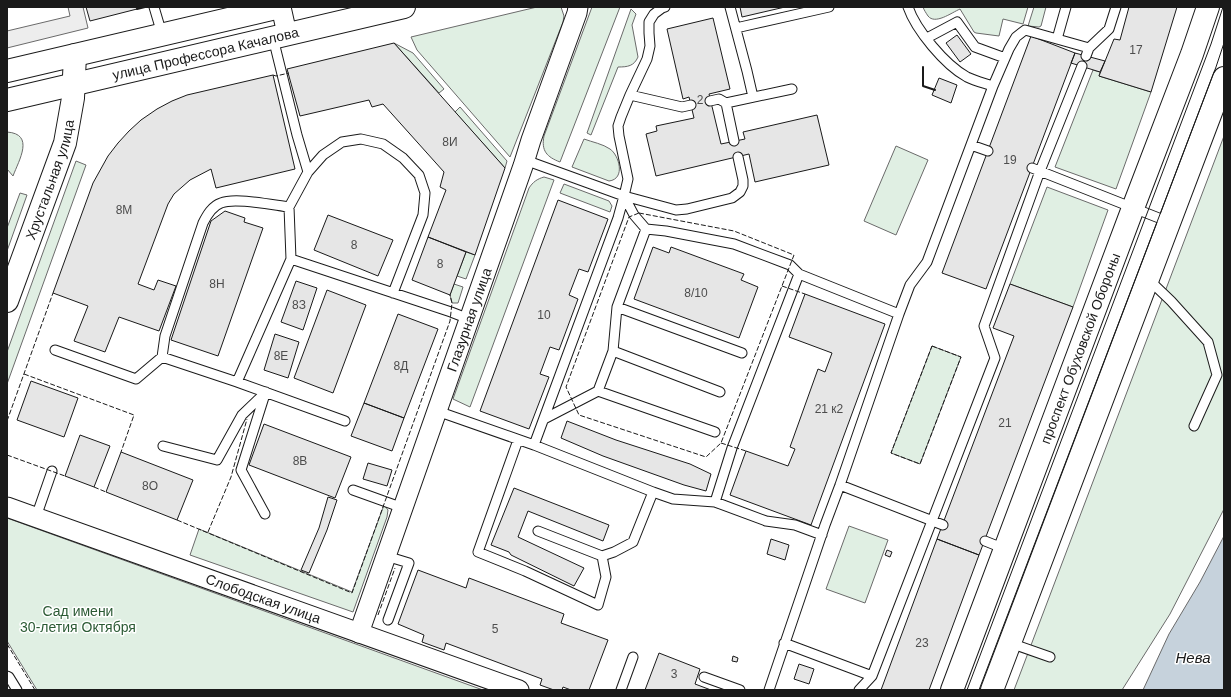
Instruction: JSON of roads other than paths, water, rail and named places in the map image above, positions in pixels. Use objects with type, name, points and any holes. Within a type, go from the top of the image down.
[{"type":"main road","name":"улица Профессора Качалова","points":[[7,71],[280,7]]},
{"type":"main road","name":"улица Профессора Качалова","points":[[7,100],[404,7]]},
{"type":"main road","name":"проспект Обуховской Обороны","points":[[952,690],[1192,54],[1208,7]]},
{"type":"main road","name":"Хрустальная улица","points":[[7,301],[65,143],[72,106],[75,55]]},
{"type":"main road","points":[[992,690],[1224,78]]},
{"type":"street","points":[[280,7],[280,36]]},
{"type":"street","name":"Глазурная улица","points":[[358,632],[578,7]]},
{"type":"street","name":"Слободская улица","points":[[7,507],[519,690]]},
{"type":"lane","points":[[154,7],[162,35]]},
{"type":"lane","points":[[534,445],[618,218],[628,179],[618,126],[630,95],[647,59],[650,46],[650,22],[654,14],[665,7]]},
{"type":"lane","points":[[730,7],[753,97]]},
{"type":"lane","points":[[736,28],[829,7]]},
{"type":"lane","points":[[908,7],[919,27],[934,48],[950,65],[967,76],[993,86]]},
{"type":"lane","points":[[1058,39],[1066,7]]},
{"type":"lane","points":[[769,690],[784,643],[910,284],[928,262],[993,86],[1005,58],[1016,37],[1025,30],[1058,39],[1087,52],[1109,29],[1116,7]]},
{"type":"lane","points":[[927,38],[957,22],[975,47],[1005,58]]},
{"type":"lane","points":[[280,36],[297,135],[308,172]]},
{"type":"lane","points":[[859,690],[872,676],[995,358],[984,326],[1036,170],[1082,66]]},
{"type":"lane","points":[[726,104],[792,89]]},
{"type":"lane","points":[[630,95],[682,107],[691,105]]},
{"type":"lane","points":[[710,100],[719,99],[726,104],[734,141]]},
{"type":"lane","points":[[237,382],[291,259],[289,207],[308,172],[323,155],[342,142],[361,139],[383,144],[403,158],[418,175],[425,193],[423,215],[393,293]]},
{"type":"lane","points":[[971,145],[988,151]]},
{"type":"lane","points":[[525,160],[624,196],[676,210],[687,209],[732,198],[740,192],[743,186],[743,180],[738,156]]},
{"type":"lane","points":[[1036,170],[1169,222]]},
{"type":"lane","points":[[624,196],[634,215],[646,229],[666,231],[734,244],[790,265],[800,274],[899,314]]},
{"type":"lane","points":[[55,350],[136,379],[162,357],[165,336],[203,223],[209,212],[220,203],[232,200],[289,207]]},
{"type":"lane","points":[[544,419],[598,391],[613,351],[617,307],[646,229]]},
{"type":"lane","points":[[291,259],[469,319]]},
{"type":"lane","points":[[715,502],[732,448],[800,274]]},
{"type":"lane","points":[[1148,279],[1171,301],[1208,342],[1217,375],[1194,426]]},
{"type":"lane","points":[[617,307],[742,353]]},
{"type":"lane","points":[[613,351],[720,392]]},
{"type":"lane","points":[[162,357],[266,392],[345,421]]},
{"type":"lane","points":[[598,391],[714,432]]},
{"type":"lane","points":[[163,446],[217,460],[242,415],[266,392]]},
{"type":"lane","points":[[265,514],[241,470],[266,392]]},
{"type":"lane","points":[[437,411],[534,445],[673,499],[715,502],[766,520],[795,525],[822,536]]},
{"type":"lane","points":[[518,440],[478,552],[525,570],[598,605],[606,577],[602,556]]},
{"type":"lane","points":[[36,517],[52,471]]},
{"type":"lane","points":[[840,485],[943,525]]},
{"type":"lane","points":[[353,490],[402,508]]},
{"type":"lane","points":[[538,531],[602,556],[614,552],[634,542],[653,492]]},
{"type":"lane","points":[[985,541],[1006,549]]},
{"type":"lane","points":[[386,556],[409,563],[388,620]]},
{"type":"lane","points":[[784,643],[872,676]]},
{"type":"lane","points":[[1010,643],[1050,657]]},
{"type":"lane","points":[[621,690],[633,657]]},
{"type":"lane","points":[[7,676],[17,690]]},
{"type":"lane","points":[[704,677],[740,690]]},
{"type":"water","name":"Нева","points":[[1224,536],[1224,690],[1143,690],[1169,634],[1200,582]]},
{"type":"tram line","points":[[967,690],[1211,44],[1223,7]]},
{"type":"tram line","points":[[979,690],[1224,43]]},
{"type":"park label","name":"Сад имени 30-летия Октября","points":[[78,620]]}]
